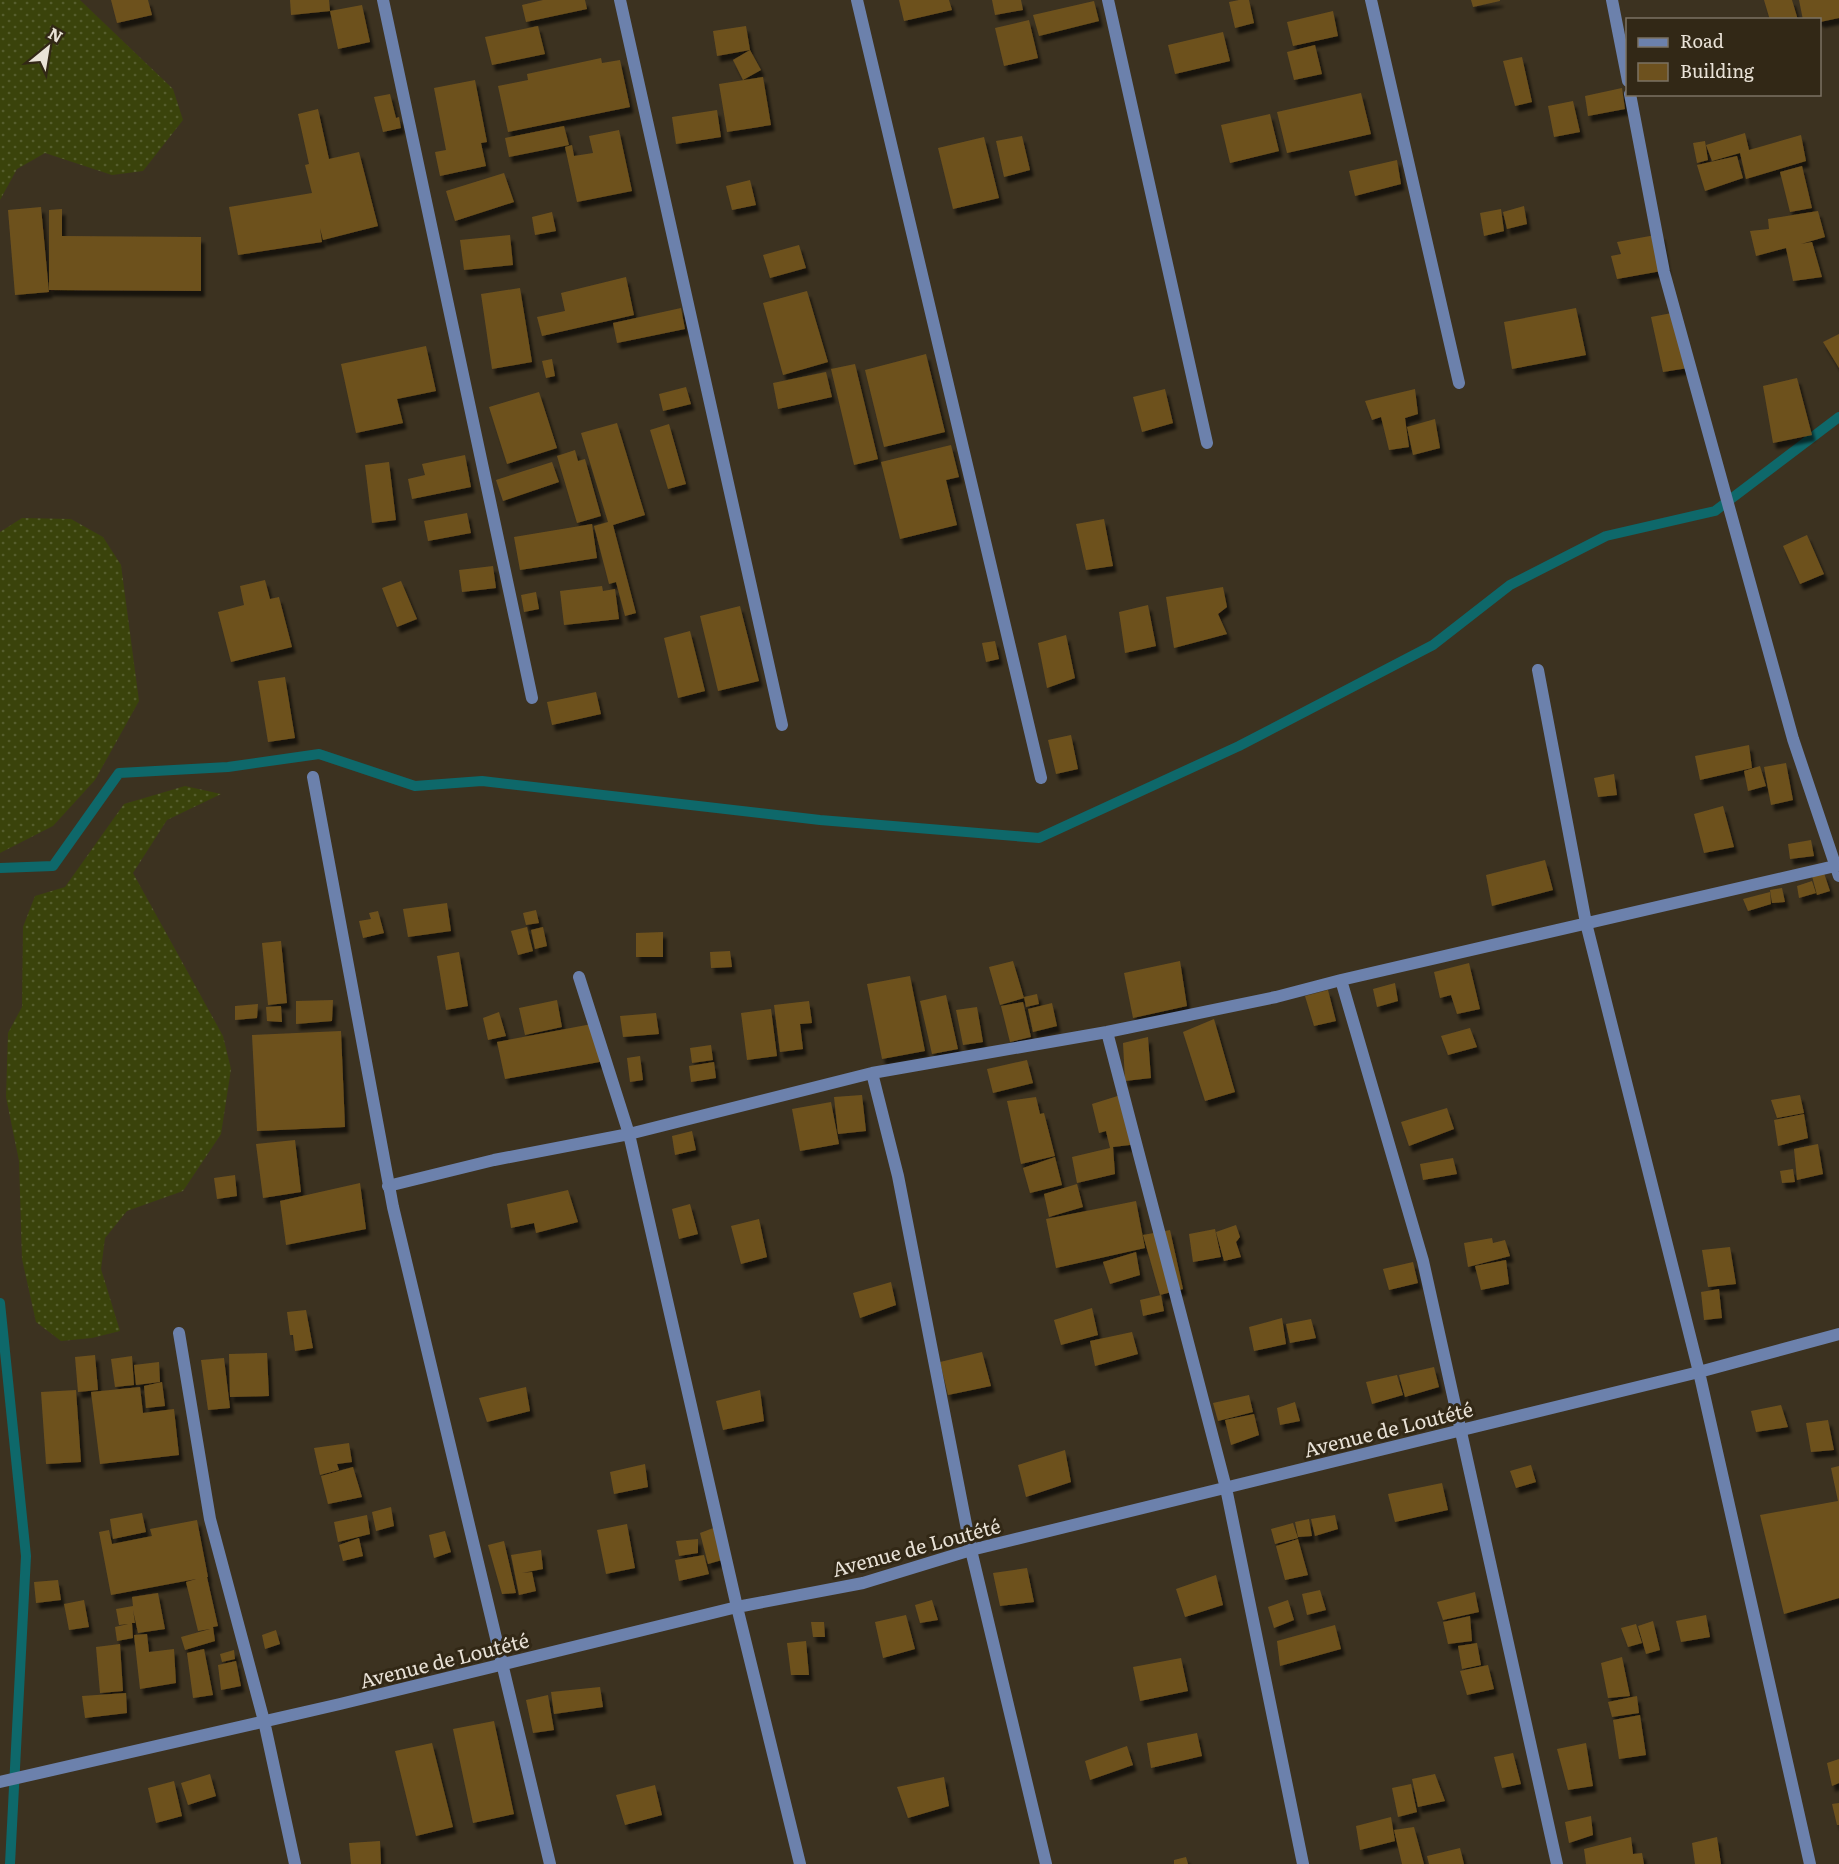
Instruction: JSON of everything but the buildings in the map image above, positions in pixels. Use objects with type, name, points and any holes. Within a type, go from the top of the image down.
[{"type":"street","points":[[383,0],[532,698]]},
{"type":"street","points":[[620,0],[782,725]]},
{"type":"street","points":[[857,0],[1041,778]]},
{"type":"street","points":[[1108,0],[1207,443]]},
{"type":"street","points":[[1371,0],[1459,383]]},
{"type":"street","points":[[1612,0],[1626,71]]},
{"type":"street","points":[[388,1186],[494,1160],[629,1134],[872,1073],[1107,1032],[1276,998],[1341,980],[1586,923],[1838,869],[1793,739],[1664,272],[1630,96]]},
{"type":"street","points":[[1538,670],[1586,923],[1699,1372],[1810,1864]]},
{"type":"street","points":[[313,777],[388,1186],[550,1864]]},
{"type":"street","points":[[579,977],[629,1134],[737,1607],[800,1864]]},
{"type":"street","points":[[1341,980],[1423,1261],[1557,1864]]},
{"type":"street","points":[[1107,1032],[1226,1488],[1303,1864]]},
{"type":"street","points":[[872,1073],[898,1176],[971,1550],[1046,1864]]},
{"type":"street","points":[[179,1333],[210,1519],[264,1722],[295,1864]]},
{"type":"street","name":"Avenue de Loutété","points":[[0,1782],[264,1722],[737,1607],[863,1583],[971,1550],[1699,1372],[1839,1334]]},
{"type":"green space","points":[[0,0],[80,0],[173,89],[183,120],[143,171],[112,175],[45,153],[17,169],[0,200]]},
{"type":"green space","points":[[22,518],[71,519],[103,537],[121,565],[139,701],[95,780],[53,826],[0,853],[0,532]]},
{"type":"green space","points":[[185,786],[221,794],[167,820],[133,873],[223,1036],[231,1069],[221,1134],[183,1191],[127,1211],[105,1238],[101,1269],[120,1331],[92,1338],[61,1341],[36,1322],[22,1259],[19,1161],[6,1097],[8,1033],[22,1007],[23,927],[35,896],[65,887],[124,804]]},
{"type":"waterway","points":[[0,868],[53,866],[119,773],[228,767],[319,754],[415,786],[482,781],[820,820],[1039,838],[1239,746],[1433,645],[1510,585],[1606,536],[1715,511],[1839,417]]},
{"type":"waterway","points":[[0,1303],[26,1556],[10,1864]]}]
